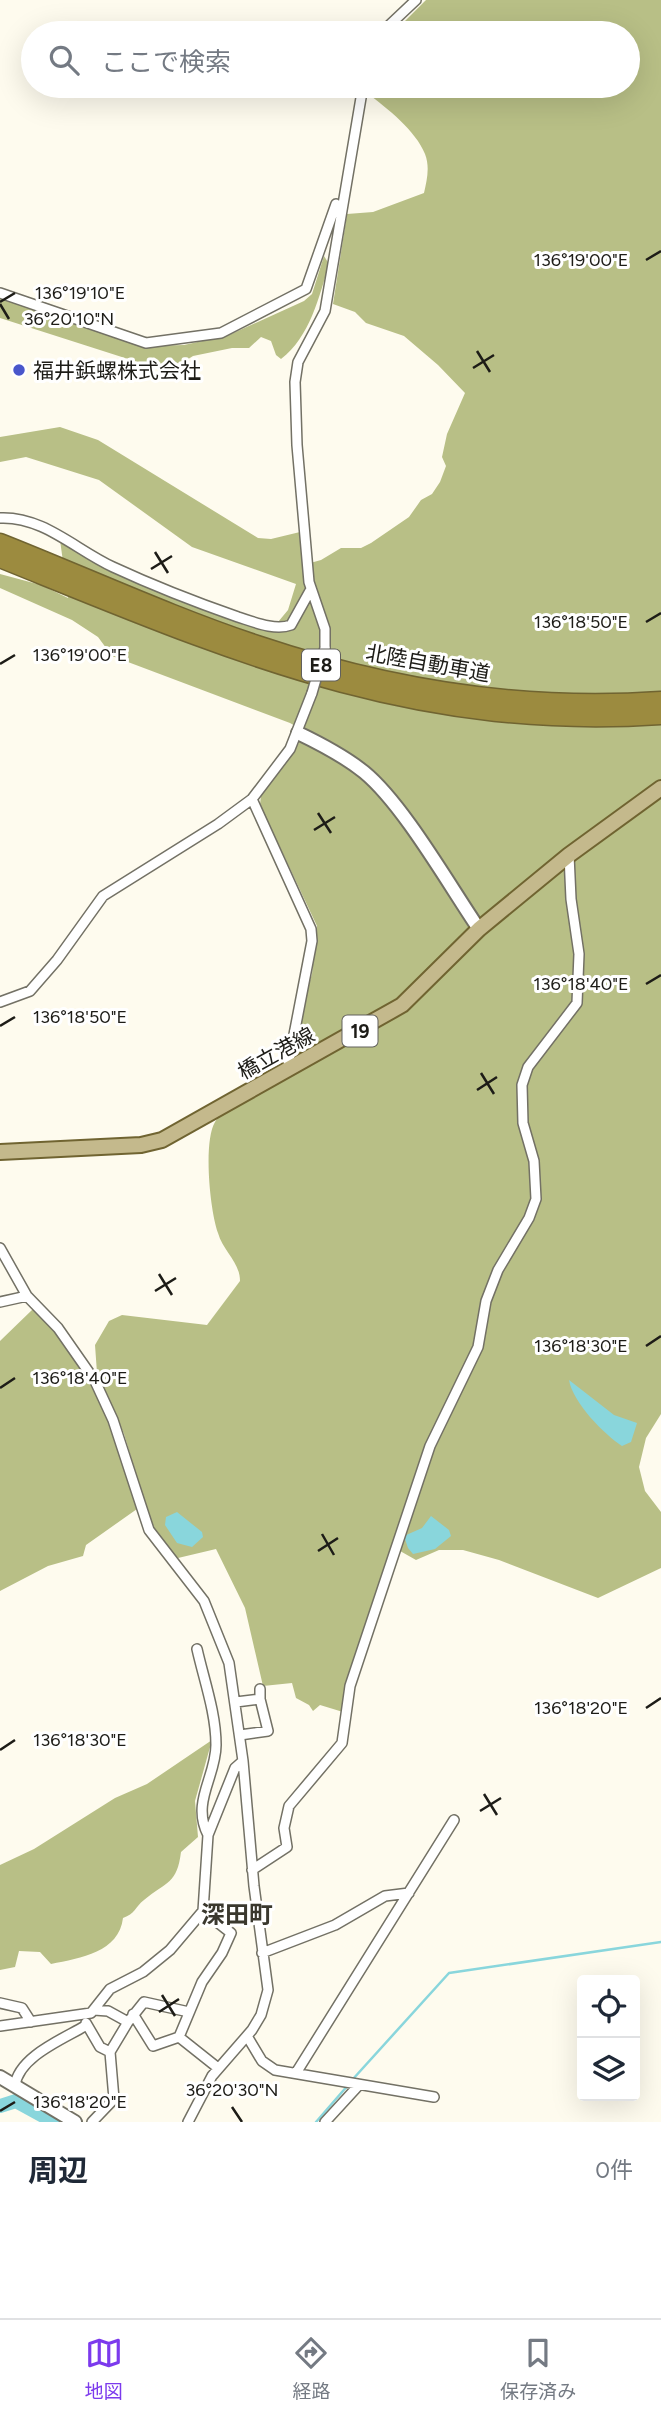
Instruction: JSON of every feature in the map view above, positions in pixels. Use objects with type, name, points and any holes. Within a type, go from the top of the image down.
[{"type":"highway","name":"北陸自動車道","points":[[0,543],[209,628],[348,673],[440,692],[489,698],[572,703],[661,701]]},
{"type":"highway","name":"北陸自動車道","points":[[0,558],[204,640],[344,686],[444,707],[489,712],[588,717],[661,715]]},
{"type":"main road","name":"橋立港線","points":[[0,1152],[141,1144],[162,1140],[402,1005],[479,929],[569,855],[661,788]]},
{"type":"street","points":[[394,21],[416,0]]},
{"type":"street","points":[[0,1002],[30,991],[57,960],[103,895],[218,824],[252,799],[298,733],[325,648],[325,629],[311,589],[301,504],[295,382],[298,362],[325,311],[361,98]]},
{"type":"street","points":[[0,293],[146,343],[222,333],[306,289],[335,204]]},
{"type":"street","points":[[0,518],[19,519],[40,526],[110,565],[167,591],[267,625],[281,628],[291,625],[311,589]]},
{"type":"street","points":[[298,733],[343,757],[365,773],[384,793],[479,929]]},
{"type":"street","points":[[252,799],[311,929],[310,953],[287,1071]]},
{"type":"street","points":[[252,1870],[287,1847],[284,1828],[289,1806],[342,1743],[350,1686],[430,1446],[478,1347],[486,1301],[498,1270],[534,1207],[537,1180],[523,1123],[522,1085],[528,1068],[577,1003],[579,954],[571,899],[569,855]]},
{"type":"street","points":[[0,1248],[27,1296],[58,1328],[104,1398],[133,1475],[149,1530],[204,1601],[222,1641],[236,1703],[252,1870],[262,1953],[267,1971],[267,1999],[247,2036],[218,2068],[188,2122]]},
{"type":"street","points":[[0,1302],[27,1296]]},
{"type":"street","points":[[197,1649],[216,1742],[202,1801],[203,1825],[208,1835]]},
{"type":"street","points":[[240,1735],[268,1731],[260,1689]]},
{"type":"street","points":[[236,1703],[260,1699]]},
{"type":"street","points":[[15,2085],[18,2073],[32,2060],[85,2026],[91,2012],[110,1989],[144,1972],[170,1950],[203,1911],[208,1835],[235,1768],[243,1761]]},
{"type":"street","points":[[296,2073],[454,1820]]},
{"type":"street","points":[[262,1953],[335,1925],[375,1900],[394,1893],[409,1893]]},
{"type":"street","points":[[179,2038],[202,1982],[222,1953],[231,1933],[203,1911]]},
{"type":"street","points":[[92,2122],[114,2099],[110,2052],[144,2002],[189,2012]]},
{"type":"street","points":[[0,2003],[22,2008],[30,2022]]},
{"type":"street","points":[[0,2026],[108,2011],[131,2018],[153,2046],[179,2038]]},
{"type":"street","points":[[85,2026],[100,2047],[110,2052]]},
{"type":"street","points":[[247,2036],[266,2065],[281,2071],[434,2097]]},
{"type":"street","points":[[179,2038],[218,2068]]},
{"type":"street","points":[[0,2077],[75,2122]]},
{"type":"street","points":[[325,2122],[359,2085]]},
{"type":"green space","points":[[426,0],[661,0],[661,1414],[646,1438],[639,1467],[645,1491],[661,1512],[661,1568],[598,1598],[499,1560],[463,1550],[439,1550],[416,1560],[393,1547],[344,1689],[343,1712],[320,1705],[313,1711],[309,1705],[296,1698],[292,1683],[263,1686],[245,1608],[216,1549],[178,1558],[160,1539],[150,1520],[124,1434],[97,1373],[95,1345],[109,1321],[122,1315],[207,1325],[240,1281],[237,1268],[220,1239],[215,1223],[210,1193],[209,1145],[211,1132],[220,1115],[235,1104],[278,1082],[312,974],[317,926],[260,805],[261,795],[303,737],[297,727],[290,723],[112,656],[98,637],[72,620],[0,588],[0,574],[41,585],[68,598],[60,540],[90,560],[273,628],[288,610],[296,584],[192,547],[99,480],[26,457],[0,462],[0,437],[60,427],[98,440],[258,538],[271,539],[300,532],[303,565],[321,560],[341,548],[361,548],[371,543],[409,517],[421,500],[432,494],[446,466],[442,457],[447,434],[465,393],[404,336],[366,323],[355,312],[333,304],[347,214],[373,212],[424,193],[427,178],[427,159],[421,145],[400,120],[373,98],[640,98],[640,21],[405,21]]},
{"type":"green space","points":[[324,256],[329,264],[312,316],[299,340],[281,359],[276,355],[271,341],[261,337],[249,348],[232,348],[193,356],[182,363],[153,367],[0,318],[0,298],[145,346],[184,345],[229,335],[304,301],[312,294]]},
{"type":"green space","points":[[33,1309],[53,1329],[86,1375],[111,1427],[137,1509],[86,1545],[83,1556],[48,1566],[0,1591],[0,1341]]},
{"type":"green space","points":[[212,1740],[195,1801],[198,1837],[181,1852],[177,1870],[170,1881],[123,1918],[114,1939],[97,1952],[51,1964],[40,1952],[19,1951],[15,1967],[0,1970],[0,1865],[34,1849],[115,1798],[147,1784]]},
{"type":"water","points":[[569,1380],[614,1415],[637,1423],[631,1442],[622,1446],[598,1426],[576,1398]]},
{"type":"water","points":[[177,1512],[202,1532],[203,1537],[192,1547],[177,1543],[165,1525],[166,1517]]},
{"type":"water","points":[[431,1516],[449,1530],[451,1536],[435,1549],[413,1554],[404,1536],[422,1528]]},
{"type":"waterway","points":[[353,2079],[449,1973],[661,1942]]},
{"type":"waterway","points":[[316,2122],[349,2084]]},
{"type":"waterway","points":[[0,2106],[16,2101],[54,2122]]},
{"type":"place","name":"福井鋲螺株式会社","points":[[19,370]]},
{"type":"district","name":"深田町","points":[[237,1914]]}]
